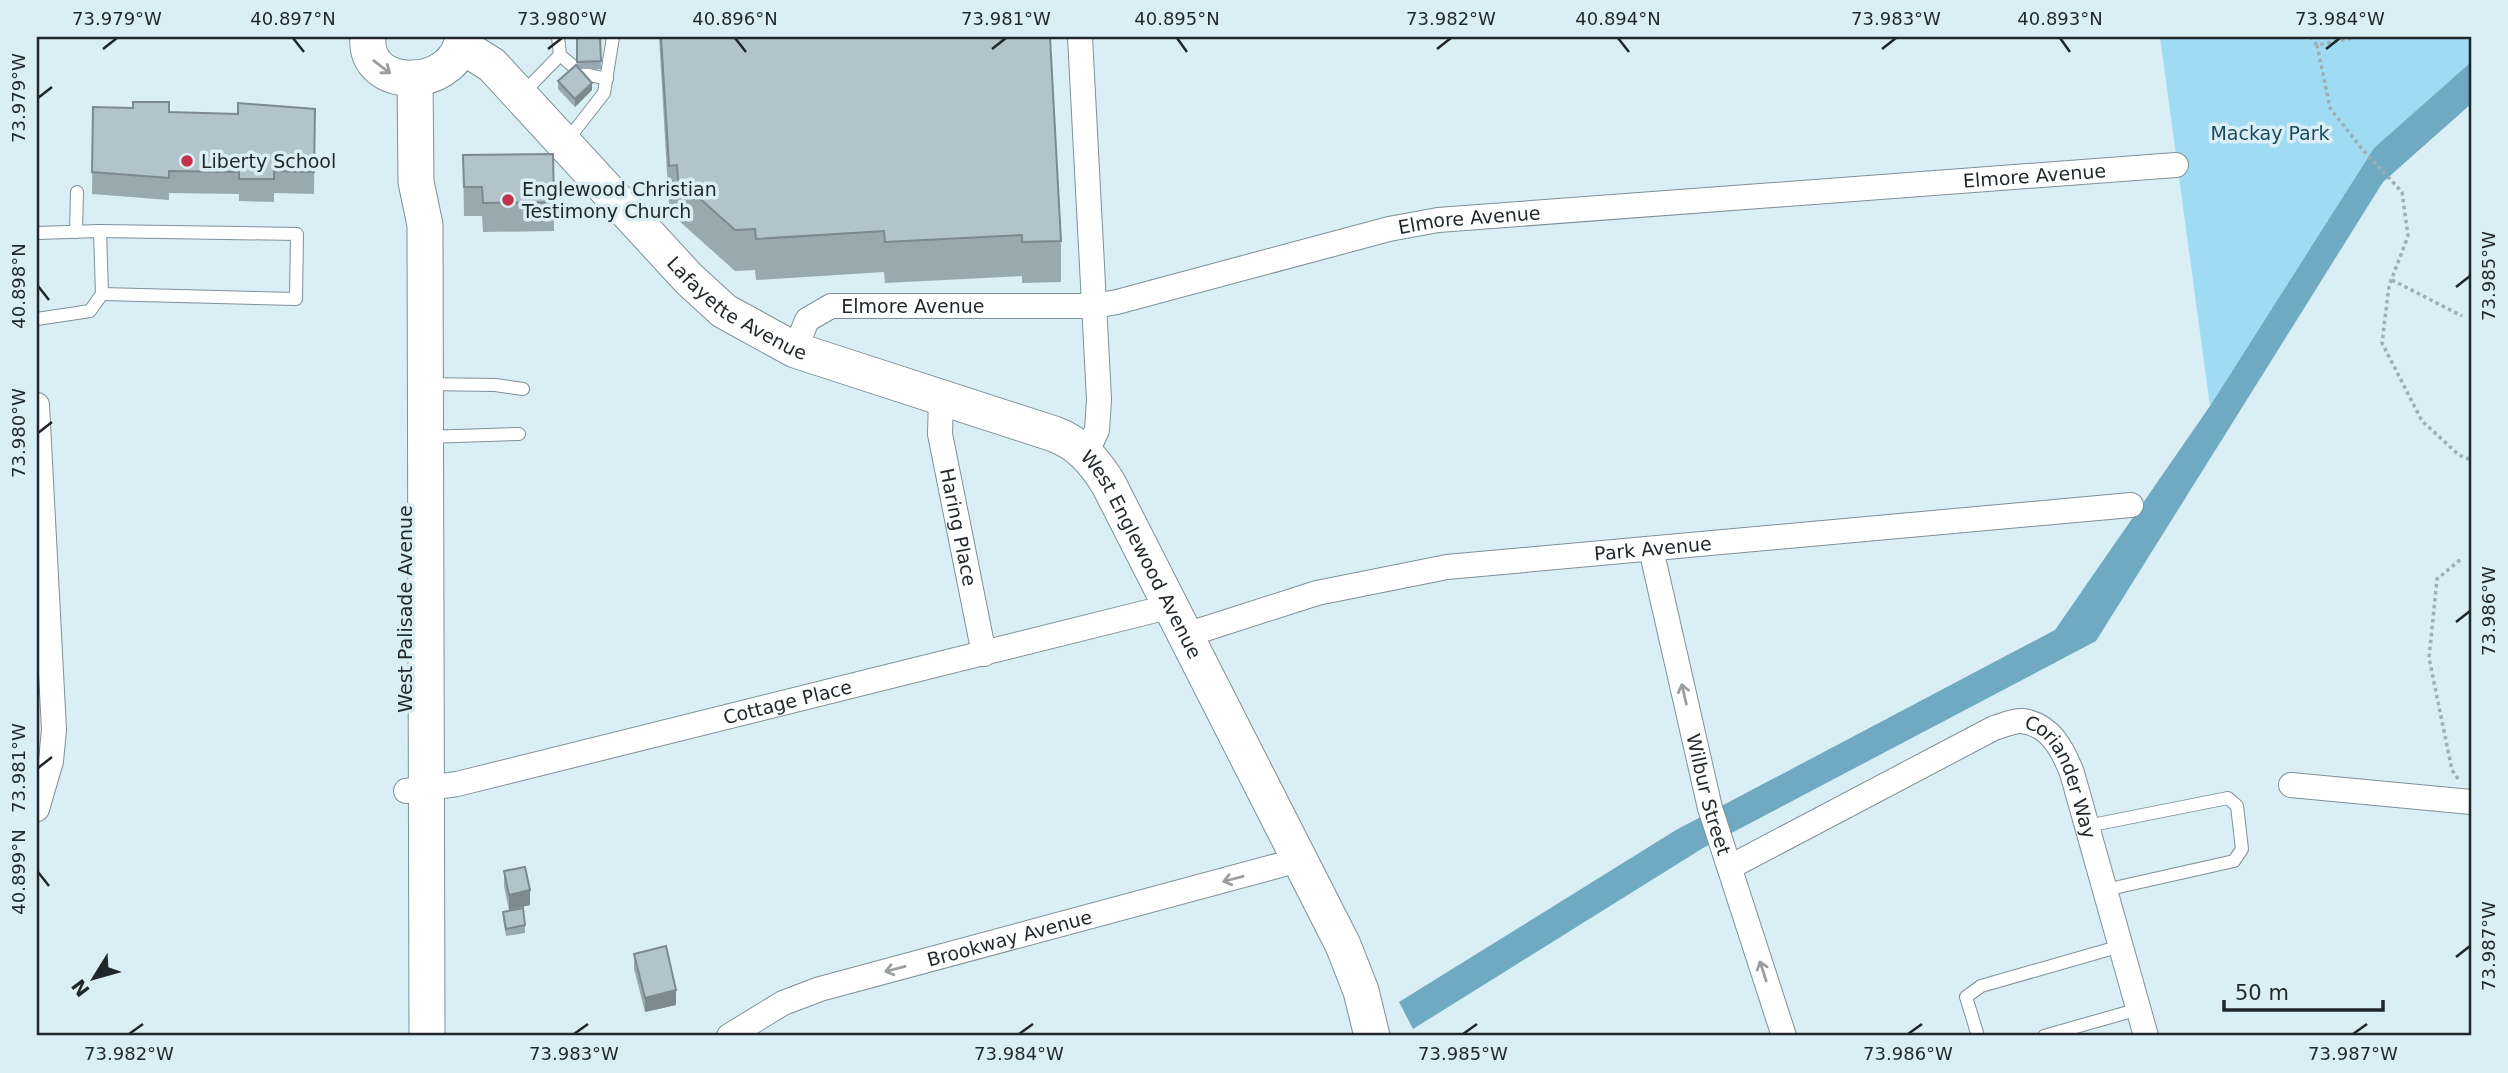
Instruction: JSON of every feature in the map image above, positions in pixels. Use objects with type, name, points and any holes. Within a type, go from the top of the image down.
[{"type":"street","points":[[368,37],[371,58],[379,68],[392,75],[415,78],[432,74],[451,64],[463,41]]},
{"type":"street","name":"West Englewood Avenue","points":[[1080,37],[1099,414],[1095,436],[1086,454],[1108,483],[1176,622],[1350,960],[1372,1036]]},
{"type":"street","name":"Lafayette Avenue","points":[[463,41],[484,58],[520,95],[712,302],[738,320],[794,350],[1061,437],[1086,454]]},
{"type":"street","name":"West Palisade Avenue","points":[[405,1036],[416,790],[420,411],[405,228],[416,182],[415,78]]},
{"type":"street","name":"Elmore Avenue","points":[[794,350],[807,320],[831,306],[1094,306],[1389,229],[1438,220],[2176,165]]},
{"type":"street","name":"Haring Place","points":[[941,399],[940,434],[984,654]]},
{"type":"street","points":[[37,405],[43,622],[54,730],[51,761],[37,809]]},
{"type":"street","name":"Park Avenue","points":[[1176,622],[1292,600],[1381,578],[1447,567],[2131,505]]},
{"type":"street","name":"Wilbur Street","points":[[1651,548],[1710,808],[1784,1036]]},
{"type":"street","name":"Cottage Place","points":[[416,790],[984,654],[1176,622]]},
{"type":"street","name":"Coriander Way","points":[[1729,863],[1994,728],[2022,721],[2050,733],[2063,751],[2146,1036]]},
{"type":"street","points":[[2291,785],[2471,806]]},
{"type":"street","name":"West Palisade Avenue","points":[[416,790],[427,1036]]},
{"type":"street","name":"Brookway Avenue","points":[[729,1036],[783,1003],[820,989],[1299,860]]},
{"type":"lane","points":[[558,37],[560,55],[581,73],[607,79]]},
{"type":"lane","points":[[565,143],[604,93],[612,37]]},
{"type":"lane","points":[[520,95],[560,55]]},
{"type":"lane","points":[[76,232],[77,191]]},
{"type":"lane","points":[[37,319],[90,311],[102,294],[100,232]]},
{"type":"lane","points":[[37,233],[297,234],[296,299],[102,294]]},
{"type":"lane","points":[[420,411],[495,385],[523,389]]},
{"type":"lane","points":[[420,411],[519,434]]},
{"type":"lane","points":[[2087,826],[2228,798],[2236,806],[2242,849],[2234,861],[2105,890]]},
{"type":"lane","points":[[1978,1036],[1966,997],[1969,992],[2121,946]]},
{"type":"lane","points":[[2044,1036],[2139,1009]]},
{"type":"path","points":[[2310,37],[2317,45],[2330,108],[2362,149],[2402,192],[2409,236],[2392,280],[2382,343],[2422,422],[2459,455],[2471,460]]},
{"type":"path","points":[[2317,45],[2358,37]]},
{"type":"path","points":[[2392,280],[2462,316]]},
{"type":"path","points":[[2459,780],[2452,770],[2429,658],[2437,579],[2461,559]]},
{"type":"green space","name":"Mackay Park","points":[[2160,37],[2471,37],[2471,62],[2374,148],[2210,406]]},
{"type":"shaded area","points":[[2471,62],[2471,104],[2383,182],[2096,641],[1703,848],[1413,1029],[1399,1002],[1676,830],[2055,630],[2210,406],[2374,148]]},
{"type":"building","points":[[577,37],[600,37],[601,61],[577,62]]},
{"type":"building","points":[[661,37],[1050,37],[1061,241],[1022,242],[1022,235],[885,242],[884,231],[756,239],[755,229],[735,230],[678,179],[677,165],[669,166]]},
{"type":"building","points":[[576,65],[592,83],[575,99],[558,81]]},
{"type":"building","points":[[133,102],[169,102],[169,112],[238,114],[238,103],[315,109],[314,172],[274,171],[274,179],[239,179],[239,172],[169,171],[169,178],[92,172],[93,107],[133,108]]},
{"type":"building","points":[[553,154],[554,202],[483,203],[482,187],[464,187],[463,155]]},
{"type":"building","points":[[525,867],[530,890],[509,895],[504,871]]},
{"type":"building","points":[[523,908],[525,925],[506,929],[503,912]]},
{"type":"building","points":[[666,946],[676,990],[645,998],[634,954]]},
{"type":"place","name":"Liberty School","points":[[187,161]]},
{"type":"place","name":"Englewood Christian Testimony Church","points":[[508,200]]}]
